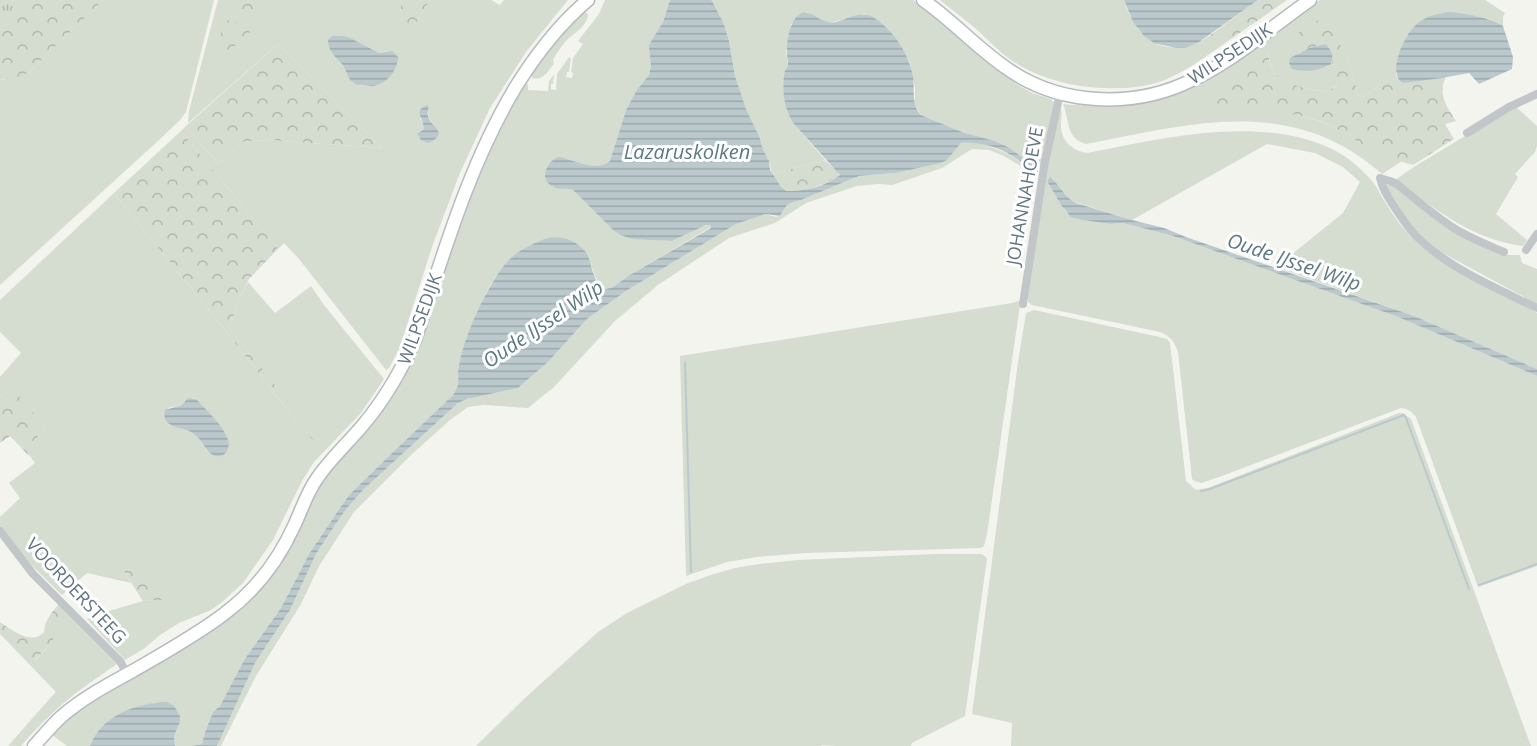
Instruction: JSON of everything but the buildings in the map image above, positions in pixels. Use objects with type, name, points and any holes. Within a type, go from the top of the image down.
[{"type":"main road","name":"WILPSEDIJK","points":[[34,746],[49,728],[74,706],[224,614],[255,586],[275,561],[315,481],[326,465],[381,403],[404,363],[415,340],[463,195],[501,112],[535,57],[557,30],[588,0]]},
{"type":"main road","name":"WILPSEDIJK","points":[[923,0],[1005,67],[1030,82],[1060,93],[1090,99],[1145,96],[1192,81],[1310,0]]},
{"type":"street","name":"JOHANNAHOEVE","points":[[1023,304],[1044,167],[1060,93]]},
{"type":"street","points":[[1467,133],[1522,100],[1537,94]]},
{"type":"street","points":[[1504,252],[1456,229],[1397,184],[1380,178],[1388,198],[1409,228],[1423,242],[1468,273],[1537,308]]},
{"type":"street","points":[[1527,250],[1537,234]]},
{"type":"street","name":"VOORDERSTEEG","points":[[0,531],[33,574],[120,661],[127,674]]},
{"type":"green space","points":[[0,0],[103,0],[29,72],[13,81],[0,79]]},
{"type":"green space","points":[[0,0],[30,0],[0,25]]},
{"type":"green space","points":[[103,0],[214,0],[186,112],[158,141],[0,285],[0,79],[4,80],[29,72]]},
{"type":"green space","points":[[218,0],[402,0],[400,12],[412,29],[430,0],[491,0],[500,5],[504,0],[568,0],[526,52],[490,108],[460,173],[433,244],[399,350],[386,370],[299,259],[284,243],[278,249],[181,131],[186,126],[218,164],[241,142],[267,140],[382,148],[278,44],[188,123],[189,111]],"holes":[[[388,51],[367,86],[347,75],[344,66],[376,52]],[[428,105],[429,118],[438,134],[428,142],[418,136],[419,132],[424,129],[420,118]]]},
{"type":"green space","points":[[233,0],[264,0],[265,18],[229,4]]},
{"type":"green space","points":[[402,0],[430,0],[412,29],[402,27],[400,12]]},
{"type":"green space","points":[[605,0],[670,0],[663,22],[650,45],[649,75],[626,110],[610,161],[595,166],[567,159],[545,172],[548,183],[557,188],[573,190],[614,231],[627,237],[665,241],[683,236],[702,226],[710,225],[711,227],[613,287],[603,290],[594,274],[589,257],[557,237],[533,244],[514,257],[497,274],[485,295],[463,350],[458,369],[457,386],[453,395],[350,494],[342,505],[309,554],[281,608],[244,660],[220,706],[213,712],[202,744],[175,746],[174,736],[180,722],[156,703],[126,711],[108,721],[90,746],[67,746],[51,734],[77,710],[245,603],[313,493],[334,464],[371,425],[390,400],[407,369],[474,179],[520,86],[528,84],[528,90],[548,91],[549,81],[554,74],[551,89],[556,90],[557,74],[569,57],[571,59],[566,77],[572,78],[573,58],[583,44],[578,41],[599,14]]},
{"type":"green space","points":[[711,0],[913,0],[1018,85],[1032,93],[1051,99],[1054,103],[1041,168],[1028,158],[1022,157],[995,141],[962,132],[921,115],[915,105],[915,88],[910,62],[900,44],[875,18],[864,14],[826,22],[807,12],[791,24],[786,51],[788,65],[783,86],[785,101],[794,124],[825,160],[772,174],[760,138],[741,97],[724,24]]},
{"type":"green space","points":[[940,0],[1124,0],[1139,30],[1159,45],[1185,47],[1209,36],[1231,39],[1185,70],[1154,84],[1122,88],[1078,86],[1039,75],[1014,62]]},
{"type":"green space","points":[[1258,0],[1287,0],[1231,39],[1209,36]]},
{"type":"green space","points":[[1320,0],[1485,0],[1505,13],[1503,26],[1486,18],[1454,13],[1396,74],[1363,97],[1358,94],[1349,60],[1324,17],[1290,39],[1301,52],[1297,54],[1300,71],[1327,67],[1332,62],[1337,85],[1328,90],[1319,91],[1292,84],[1274,72],[1268,53],[1199,106],[1275,111],[1330,125],[1380,154],[1402,161],[1382,174],[1348,149],[1313,133],[1276,124],[1240,122],[1202,124],[1086,144],[1071,133],[1063,104],[1148,100],[1287,23]]},
{"type":"green space","points":[[582,10],[588,14],[584,25],[564,43],[547,73],[536,79],[532,78],[530,70]]},
{"type":"green space","points":[[1324,16],[1349,60],[1358,94],[1363,97],[1396,74],[1397,78],[1446,77],[1442,89],[1443,95],[1456,121],[1445,124],[1454,139],[1413,165],[1383,156],[1332,126],[1303,116],[1274,112],[1199,109],[1199,106],[1268,52],[1272,69],[1286,81],[1317,91],[1329,90],[1337,85],[1332,66],[1332,53],[1326,44],[1301,52],[1289,39]]},
{"type":"green space","points":[[229,20],[247,28],[251,39],[233,47],[222,58],[221,32],[223,23]]},
{"type":"green space","points":[[278,44],[382,148],[267,140],[241,142],[218,164],[186,126]]},
{"type":"green space","points":[[1515,106],[1537,126],[1537,146],[1535,152],[1515,174],[1518,177],[1496,214],[1527,240],[1523,246],[1487,237],[1455,222],[1395,180],[1417,165]]},
{"type":"green space","points":[[1060,108],[1061,128],[1065,139],[1071,147],[1087,153],[1179,136],[1244,131],[1276,133],[1306,139],[1334,150],[1350,160],[1369,177],[1390,211],[1424,248],[1458,271],[1537,313],[1537,369],[1414,316],[1276,267],[1343,213],[1360,182],[1343,167],[1315,153],[1267,144],[1132,220],[1072,201],[1052,177],[1047,181],[1066,212],[1083,220],[1110,224],[1123,223],[1173,236],[1398,317],[1537,376],[1537,566],[1478,587],[1416,417],[1403,408],[1222,476],[1201,483],[1194,481],[1178,352],[1172,340],[1160,332],[1032,305],[1028,302],[1046,168]]},
{"type":"green space","points":[[181,131],[278,249],[249,279],[228,327],[323,444],[319,447],[114,193]]},
{"type":"green space","points":[[974,142],[1004,152],[1038,172],[1035,175],[1004,156],[989,150],[972,149],[942,168],[892,185],[857,186],[806,203],[775,223],[729,238],[658,285],[615,321],[554,387],[528,408],[484,405],[468,407],[450,420],[354,512],[319,566],[301,604],[256,676],[221,746],[217,746],[255,663],[290,610],[316,554],[335,525],[364,489],[458,403],[518,388],[549,361],[587,319],[626,291],[736,224],[766,214],[776,217],[781,215],[791,203],[859,176],[896,173],[941,163],[947,160],[961,143]]},
{"type":"green space","points":[[825,160],[838,172],[839,176],[803,191],[783,190],[772,174]]},
{"type":"green space","points":[[1389,183],[1477,242],[1508,255],[1520,255],[1522,263],[1537,269],[1537,304],[1439,251],[1413,230],[1386,186]]},
{"type":"green space","points":[[114,193],[300,426],[322,444],[228,327],[248,282],[275,313],[311,286],[384,379],[361,413],[314,462],[273,540],[243,583],[211,610],[179,623],[125,660],[87,619],[143,601],[161,600],[121,567],[131,583],[87,573],[62,595],[18,552],[0,527],[0,517],[20,498],[9,483],[35,463],[29,454],[29,447],[45,428],[8,390],[0,397],[0,377],[21,353],[0,332],[0,300]],"holes":[[[193,398],[209,413],[207,451],[197,435],[169,424],[168,408],[182,405]]]},
{"type":"green space","points":[[1021,298],[984,546],[981,548],[806,553],[757,557],[727,562],[686,576],[680,356],[1012,303]]},
{"type":"green space","points":[[1034,310],[1167,339],[1170,343],[1186,481],[1196,490],[1208,488],[1399,413],[1411,419],[1531,746],[1011,746],[1012,723],[972,714],[1018,362],[1026,313]]},
{"type":"green space","points":[[8,390],[14,390],[45,428],[29,447],[29,456],[10,436],[0,443],[0,397]]},
{"type":"green space","points":[[935,554],[981,554],[987,559],[965,716],[912,743],[911,746],[476,746],[598,632],[627,613],[688,583],[735,568],[759,564]]},
{"type":"green space","points":[[130,560],[169,597],[143,601],[121,567]]},
{"type":"green space","points":[[59,604],[71,616],[53,632],[53,641],[35,660],[60,687],[56,692],[0,634],[0,622],[22,635],[39,636],[44,632],[49,617]]},
{"type":"green space","points":[[71,616],[117,664],[64,702],[21,746],[8,746],[60,687],[35,661],[53,641],[52,632]]},
{"type":"water","name":"Lazaruskolken","points":[[670,0],[712,1],[724,24],[735,76],[746,109],[760,138],[770,170],[786,191],[814,187],[840,175],[794,124],[784,99],[788,37],[794,20],[802,13],[831,22],[861,14],[876,19],[895,37],[908,59],[913,76],[916,107],[921,115],[962,132],[1008,147],[1022,157],[1028,158],[1038,167],[1038,172],[1001,150],[977,143],[961,143],[947,160],[941,163],[896,173],[859,176],[787,205],[780,216],[766,214],[736,224],[626,291],[587,319],[549,361],[518,388],[458,403],[364,489],[347,508],[316,554],[290,610],[255,663],[217,746],[192,746],[202,744],[213,712],[220,706],[244,660],[281,608],[309,554],[350,494],[453,395],[458,383],[458,369],[462,353],[472,324],[486,293],[510,259],[525,248],[547,238],[559,237],[570,240],[586,253],[595,277],[603,290],[613,287],[711,228],[710,225],[706,225],[672,241],[632,239],[614,231],[573,190],[554,187],[549,184],[545,176],[547,167],[558,157],[591,166],[610,161],[626,110],[649,75],[651,66],[649,45],[663,22]]},
{"type":"water","points":[[1124,0],[1258,0],[1199,42],[1185,48],[1176,48],[1154,43],[1144,36],[1133,22]]},
{"type":"water","points":[[1449,12],[1485,18],[1503,26],[1513,57],[1512,69],[1479,84],[1469,73],[1403,83],[1396,71],[1399,54],[1407,36],[1424,19]]},
{"type":"water","points":[[332,36],[350,38],[379,53],[392,51],[398,57],[398,62],[388,78],[381,83],[373,86],[357,85],[349,79],[344,66],[334,56],[328,44]]},
{"type":"water","points":[[1326,44],[1332,53],[1331,64],[1312,70],[1292,69],[1289,63],[1290,58],[1311,47]]},
{"type":"water","points":[[428,105],[428,116],[439,133],[428,143],[421,140],[417,134],[424,129],[420,115],[421,109]]},
{"type":"water","points":[[1050,177],[1076,203],[1164,228],[1414,316],[1537,369],[1537,376],[1398,317],[1173,236],[1123,223],[1110,224],[1071,217],[1047,181]]},
{"type":"water","points":[[188,398],[196,399],[223,429],[229,444],[223,455],[213,455],[194,434],[171,425],[166,420],[165,410],[182,405]]},
{"type":"water","points":[[167,702],[174,706],[180,716],[174,736],[175,746],[90,746],[102,726],[121,713],[144,705]]},
{"type":"waterway","points":[[685,363],[691,572]]},
{"type":"waterway","points":[[1201,491],[1404,415],[1469,589]]},
{"type":"waterway","points":[[1479,585],[1537,564]]},
{"type":"water label","name":"Oude IJssel Wilp","points":[[1294,262]]},
{"type":"water label","name":"Oude IJssel Wilp","points":[[543,324]]}]
